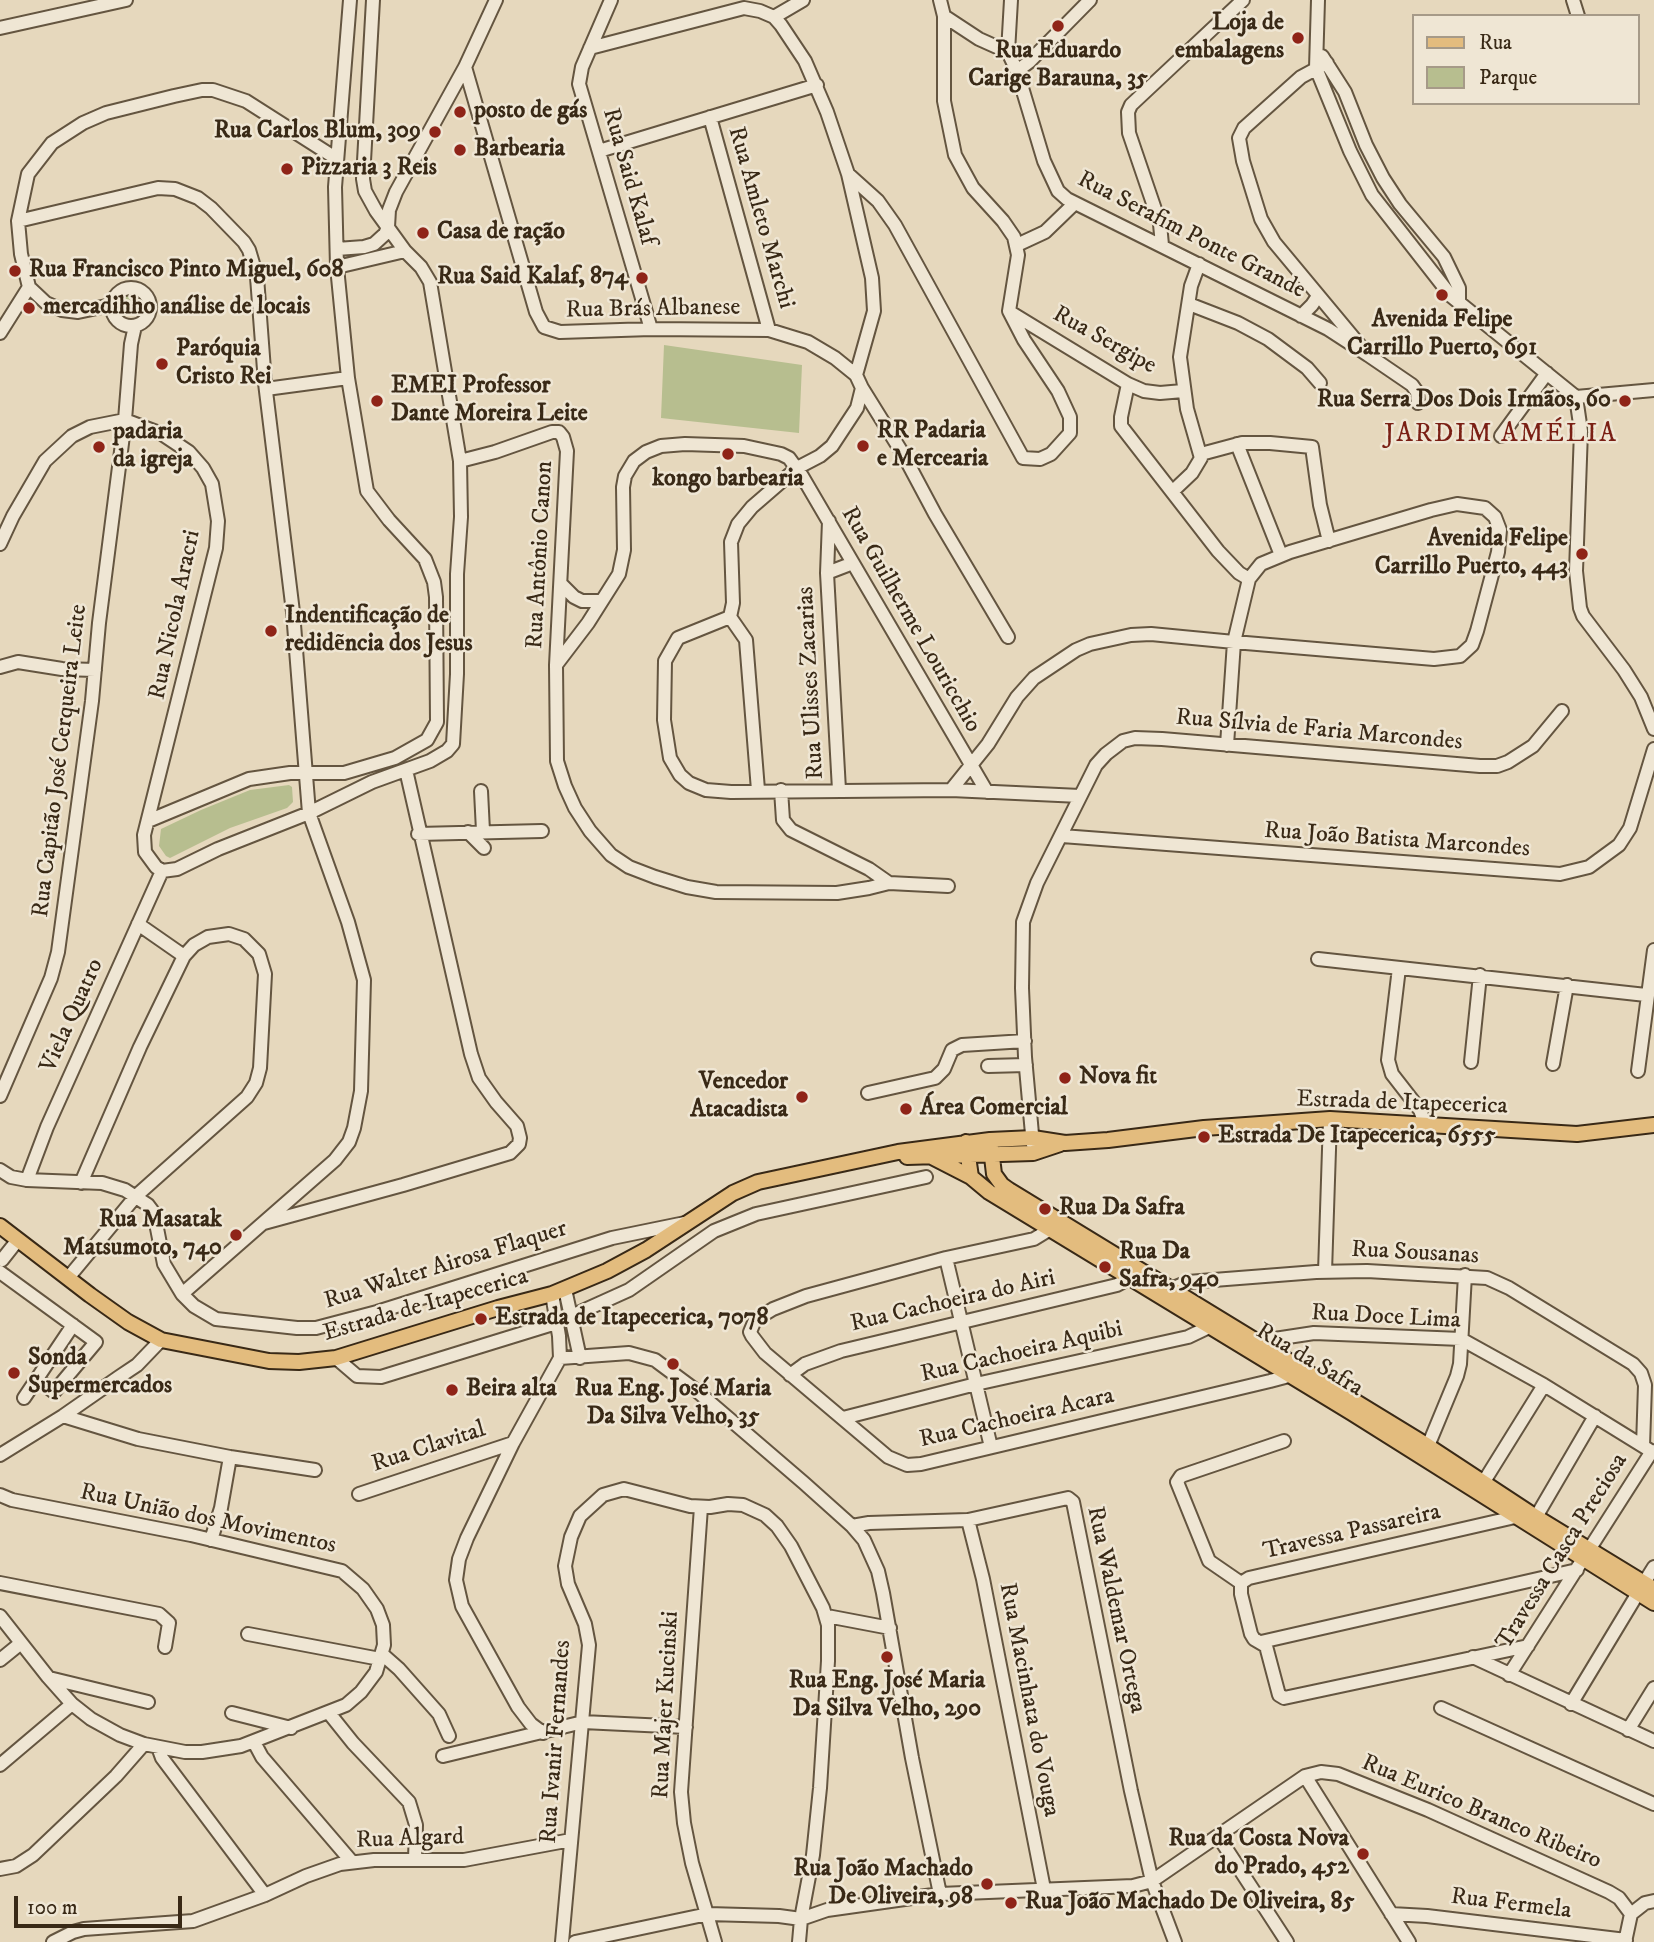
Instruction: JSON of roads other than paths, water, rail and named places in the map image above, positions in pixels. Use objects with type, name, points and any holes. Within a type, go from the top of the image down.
[{"type":"main road","name":"Estrada de Itapecerica","points":[[0,1226],[128,1322],[160,1340],[269,1361],[299,1362],[336,1358],[559,1292],[607,1271],[651,1247],[733,1193],[758,1182],[872,1157],[966,1148],[1108,1140],[1237,1125],[1330,1119],[1577,1134],[1654,1125]]},
{"type":"main road","name":"Rua da Safra","points":[[991,1147],[994,1174],[1002,1185],[1130,1278],[1209,1327],[1428,1446],[1536,1517],[1584,1560]]},
{"type":"main road","name":"Estrada de Itapecerica","points":[[872,1157],[932,1157],[966,1148]]},
{"type":"main road","points":[[966,1148],[971,1177]]},
{"type":"main road","name":"Rua da Safra","points":[[932,1157],[971,1177],[989,1192],[1055,1223],[1171,1289],[1255,1342],[1292,1371],[1515,1517],[1584,1560],[1645,1589],[1654,1603]]},
{"type":"street","points":[[0,28],[126,0]]},
{"type":"street","points":[[148,821],[249,779],[290,773],[344,773],[395,758],[427,740],[437,722],[434,582],[425,559],[367,491],[348,378],[337,267],[335,187],[350,0]]},
{"type":"street","points":[[162,871],[177,869],[309,813],[372,782],[447,751],[453,744],[461,517],[460,461],[434,297],[426,275],[405,251],[368,198],[363,179],[373,0]]},
{"type":"street","points":[[337,249],[355,249],[374,244],[385,234],[389,210],[396,192],[465,67],[496,0]]},
{"type":"street","name":"Rua Said Kalaf","points":[[611,0],[578,78],[650,330]]},
{"type":"street","points":[[774,17],[803,0]]},
{"type":"street","points":[[848,174],[878,201],[895,225],[1023,458],[1040,459],[1051,454],[1065,442],[1070,433],[1070,417],[1058,391],[1024,340],[1009,311],[1018,255],[1017,245],[1010,230],[973,188],[955,155],[944,101],[944,16],[940,0]]},
{"type":"street","name":"Rua Serafim Ponte Grande","points":[[1011,0],[1008,52],[1017,71],[1051,179],[1058,191],[1075,203],[1328,329],[1368,355]]},
{"type":"street","points":[[1017,71],[1090,0]]},
{"type":"street","points":[[1162,245],[1160,224],[1129,133],[1128,112],[1243,0]]},
{"type":"street","points":[[1318,0],[1317,51],[1354,161],[1372,195],[1445,291],[1576,397],[1581,431],[1576,571],[1580,608],[1641,698],[1654,729]]},
{"type":"street","points":[[590,48],[744,8],[760,10],[774,17],[796,46],[817,85],[848,174],[872,278],[872,319],[856,375],[1008,637]]},
{"type":"street","points":[[944,16],[979,39],[1008,52]]},
{"type":"street","points":[[1322,66],[1301,78],[1252,121],[1241,134],[1239,143],[1261,219],[1274,242],[1368,355],[1412,385],[1417,392],[1418,403]]},
{"type":"street","points":[[1322,66],[1345,92],[1366,145],[1383,178],[1400,204],[1444,257],[1459,288],[1459,301]]},
{"type":"street","name":"Rua Brás Albanese","points":[[465,67],[541,323],[554,332],[769,330],[808,342],[835,358],[856,375]]},
{"type":"street","points":[[599,151],[817,85]]},
{"type":"street","points":[[111,305],[89,311],[62,310],[46,303],[29,287],[21,254],[18,221],[28,174],[52,143],[83,123],[106,113],[202,90],[223,92],[246,101],[337,159]]},
{"type":"street","name":"Rua Amleto Marchi","points":[[710,117],[769,330]]},
{"type":"street","points":[[18,221],[158,188],[175,189],[198,198],[244,242],[253,260],[257,277],[266,389],[293,612],[309,813],[352,933],[364,980],[360,1099],[349,1142],[335,1160],[182,1294]]},
{"type":"street","points":[[1017,245],[1045,232],[1075,203]]},
{"type":"street","points":[[337,267],[405,251]]},
{"type":"street","name":"Rua Sergipe","points":[[1199,264],[1191,286],[1186,329],[1181,344],[1184,391],[1200,454]]},
{"type":"street","points":[[0,332],[29,287]]},
{"type":"street","points":[[135,288],[146,294],[150,306],[146,319],[135,326],[123,325],[112,311],[111,305],[122,289],[135,288]]},
{"type":"street","points":[[1301,316],[1318,296]]},
{"type":"street","points":[[1189,304],[1249,328],[1268,339],[1307,368],[1320,383]]},
{"type":"street","name":"Rua Sergipe","points":[[1009,311],[1128,384],[1144,391],[1184,391]]},
{"type":"street","name":"Rua Capitão José Cerqueira Leite","points":[[0,1096],[51,978],[58,952],[95,670],[135,326]]},
{"type":"street","points":[[1501,436],[1547,373]]},
{"type":"street","points":[[266,389],[348,378]]},
{"type":"street","points":[[1128,384],[1121,426],[1218,551],[1238,573],[1249,579]]},
{"type":"street","points":[[758,790],[746,640],[730,617],[733,603],[731,542],[738,524],[752,507],[797,468],[832,446],[857,408],[862,388]]},
{"type":"street","points":[[1576,397],[1654,390]]},
{"type":"street","points":[[0,544],[45,461],[60,446],[90,427],[125,420]]},
{"type":"street","name":"Rua Nicola Aracri","points":[[125,420],[162,434],[198,461],[212,484],[218,520],[213,562],[144,835],[145,852],[162,871]]},
{"type":"street","name":"Rua Antônio Canon","points":[[460,461],[552,432],[561,434],[567,451],[556,665],[557,761],[567,793],[590,831],[619,861],[654,877],[716,892],[837,893],[889,883],[948,886]]},
{"type":"street","points":[[1173,491],[1199,464],[1200,454],[1237,444],[1270,443],[1312,447],[1320,505],[1329,541]]},
{"type":"street","points":[[1237,444],[1281,555]]},
{"type":"street","points":[[556,665],[619,574],[623,561],[624,481],[630,466],[640,455],[661,446],[744,446],[781,454],[789,458],[797,468]]},
{"type":"street","name":"Rua Guilherme Louricchio","points":[[797,468],[986,792]]},
{"type":"street","points":[[951,789],[988,744],[1017,697],[1034,678],[1076,650],[1090,644],[1131,635],[1151,634],[1234,642],[1434,659],[1453,659],[1465,653],[1472,645],[1477,631],[1498,552],[1500,530],[1495,517],[1485,508],[1457,505],[1431,510],[1281,555],[1261,564],[1249,579],[1234,642],[1227,745]]},
{"type":"street","name":"Rua Ulisses Zacarias","points":[[829,521],[827,573],[839,790]]},
{"type":"street","name":"Rua Ulisses Zacarias","points":[[827,573],[853,563]]},
{"type":"street","points":[[562,585],[582,601],[602,601]]},
{"type":"street","points":[[730,617],[678,638],[664,661],[664,720],[670,758],[680,775],[689,783],[706,790],[731,792],[951,789],[1080,796]]},
{"type":"street","points":[[0,667],[18,662],[62,669],[95,670]]},
{"type":"street","name":"Rua Sílvia de Faria Marcondes","points":[[1025,1041],[1021,943],[1023,922],[1030,899],[1096,765],[1105,754],[1123,741],[1135,738],[1163,739],[1497,766],[1534,746],[1562,711]]},
{"type":"street","name":"Rua João Batista Marcondes","points":[[1062,836],[1560,874],[1589,867],[1619,845],[1630,828],[1654,749]]},
{"type":"street","points":[[260,1224],[510,1153],[519,1144],[517,1126],[479,1077],[471,1054],[405,770]]},
{"type":"street","points":[[780,790],[785,825],[869,869],[889,883]]},
{"type":"street","points":[[481,791],[483,831]]},
{"type":"street","points":[[418,834],[542,831]]},
{"type":"street","points":[[468,832],[484,848]]},
{"type":"street","name":"Viela Quatro","points":[[27,1180],[47,1126],[162,871]]},
{"type":"street","points":[[138,925],[184,956]]},
{"type":"street","points":[[68,1278],[136,1196],[247,1097],[256,1083],[260,1068],[266,989],[264,966],[259,954],[244,939],[221,934],[201,940],[184,956],[140,1047],[81,1183]]},
{"type":"street","points":[[1637,1071],[1654,950]]},
{"type":"street","points":[[1318,959],[1646,995]]},
{"type":"street","points":[[1399,968],[1388,1060],[1392,1074],[1418,1105],[1424,1124]]},
{"type":"street","points":[[1471,1062],[1480,975]]},
{"type":"street","points":[[1553,1064],[1567,985]]},
{"type":"street","points":[[868,1093],[935,1078],[944,1069],[952,1049],[962,1045],[1025,1041],[1033,1145]]},
{"type":"street","points":[[988,1066],[1026,1065]]},
{"type":"street","points":[[1325,1272],[1330,1119]]},
{"type":"street","points":[[0,1170],[11,1177],[27,1180],[115,1185],[136,1196]]},
{"type":"street","points":[[336,1358],[357,1376],[381,1377],[556,1323],[629,1290],[714,1231],[756,1214],[926,1177]]},
{"type":"street","name":"Rua Walter Airosa Flaquer","points":[[136,1196],[154,1213],[164,1264],[182,1294],[194,1306],[216,1319],[286,1327],[316,1328],[377,1312],[612,1238],[688,1223]]},
{"type":"street","name":"Rua Cachoeira Acara","points":[[1055,1223],[1034,1239],[946,1258],[820,1292],[773,1309],[755,1320],[750,1332],[756,1343],[790,1375],[888,1457],[907,1465],[1270,1381],[1292,1371]]},
{"type":"street","points":[[0,1259],[2,1261],[17,1241]]},
{"type":"street","points":[[651,1247],[658,1270]]},
{"type":"street","points":[[946,1258],[991,1447]]},
{"type":"street","name":"Rua Sousanas","points":[[1171,1289],[1188,1282],[1367,1271],[1479,1276],[1500,1282],[1638,1369],[1643,1375],[1645,1385],[1649,1450]]},
{"type":"street","points":[[0,1272],[96,1342],[54,1392],[37,1379]]},
{"type":"street","points":[[1428,1446],[1457,1377],[1465,1275]]},
{"type":"street","name":"Rua Cachoeira do Airi","points":[[790,1375],[805,1363],[833,1353],[1117,1285],[1130,1278]]},
{"type":"street","points":[[559,1292],[572,1316],[580,1358]]},
{"type":"street","points":[[542,1733],[518,1707],[462,1606],[456,1580],[459,1559],[467,1538],[513,1443],[560,1358],[556,1323],[559,1292]]},
{"type":"street","points":[[24,1398],[73,1325]]},
{"type":"street","name":"Rua Cachoeira Aquibi","points":[[843,1418],[976,1384],[1188,1337],[1209,1327]]},
{"type":"street","name":"Rua Doce Lima","points":[[1255,1342],[1314,1333],[1461,1339],[1544,1385],[1649,1450]]},
{"type":"street","points":[[0,1455],[63,1416],[136,1364],[160,1340]]},
{"type":"street","points":[[560,1358],[629,1353],[655,1360],[698,1392],[852,1526],[864,1541],[878,1571],[940,1894]]},
{"type":"street","points":[[1483,1483],[1544,1385]]},
{"type":"street","points":[[63,1416],[138,1439],[315,1470]]},
{"type":"street","points":[[1536,1517],[1595,1416]]},
{"type":"street","points":[[1241,1583],[1209,1561],[1177,1482],[1181,1476],[1284,1441]]},
{"type":"street","name":"Rua Clavital","points":[[359,1494],[513,1443]]},
{"type":"street","name":"Travessa Casca Preciosa","points":[[1509,1675],[1584,1560],[1649,1450]]},
{"type":"street","points":[[211,1539],[221,1508],[230,1457]]},
{"type":"street","name":"Rua Ivanir Fernandes","points":[[562,1942],[589,1644],[585,1624],[565,1574],[571,1536],[580,1516],[603,1495],[619,1489],[701,1507]]},
{"type":"street","name":"Rua União dos Movimentos","points":[[0,1495],[12,1500],[211,1539],[342,1570],[363,1589],[377,1609],[383,1625],[381,1657]]},
{"type":"street","name":"Rua Waldemar Ortega","points":[[852,1526],[869,1523],[968,1520],[1068,1499],[1073,1502],[1128,1778],[1152,1881],[1175,1942]]},
{"type":"street","points":[[701,1507],[735,1504],[747,1506],[765,1515],[782,1532],[796,1554],[827,1616],[828,1661],[820,1788],[813,1856],[799,1942]]},
{"type":"street","name":"Rua Majer Kucinski","points":[[701,1507],[681,1766],[684,1823],[692,1863],[715,1942]]},
{"type":"street","name":"Travessa Passareira","points":[[1515,1517],[1249,1578],[1241,1583],[1241,1594],[1251,1634],[1268,1649],[1279,1695],[1284,1698],[1528,1646]]},
{"type":"street","name":"Rua Macinhata do Vouga","points":[[968,1520],[983,1579],[1044,1889]]},
{"type":"street","points":[[1261,1642],[1584,1560]]},
{"type":"street","points":[[1571,1704],[1645,1589],[1654,1567]]},
{"type":"street","points":[[0,1583],[162,1615],[167,1620],[169,1629],[165,1647]]},
{"type":"street","points":[[0,1616],[48,1677],[72,1704],[91,1720],[144,1744],[202,1752],[254,1742],[346,1705],[361,1692],[376,1672],[381,1657]]},
{"type":"street","points":[[827,1616],[890,1628]]},
{"type":"street","points":[[248,1634],[381,1657],[399,1669],[439,1714],[449,1736]]},
{"type":"street","points":[[0,1660],[21,1643]]},
{"type":"street","points":[[1473,1657],[1654,1741]]},
{"type":"street","points":[[48,1677],[148,1702]]},
{"type":"street","points":[[1628,1730],[1654,1688]]},
{"type":"street","points":[[0,1765],[72,1704]]},
{"type":"street","points":[[1441,1708],[1654,1804]]},
{"type":"street","points":[[232,1713],[292,1728]]},
{"type":"street","points":[[329,1713],[353,1743],[409,1802],[416,1825],[415,1860]]},
{"type":"street","points":[[443,1756],[583,1722],[686,1727]]},
{"type":"street","points":[[254,1742],[262,1757],[352,1862]]},
{"type":"street","points":[[0,1870],[16,1867],[33,1855],[116,1776],[144,1744]]},
{"type":"street","points":[[158,1747],[168,1767],[265,1895]]},
{"type":"street","name":"Rua Eurico Branco Ribeiro","points":[[1305,1776],[1321,1772],[1338,1774],[1428,1810],[1615,1895],[1632,1914]]},
{"type":"street","points":[[575,1942],[708,1914],[801,1919],[827,1910],[940,1894],[1133,1885],[1152,1881],[1305,1776],[1409,1942]]},
{"type":"street","points":[[1218,1836],[1287,1942]]},
{"type":"street","name":"Rua Algard","points":[[53,1942],[84,1929],[193,1921],[265,1895],[306,1876],[352,1862],[464,1860],[571,1840]]},
{"type":"street","points":[[1625,1941],[1632,1914],[1645,1903],[1654,1901]]},
{"type":"street","name":"Rua Fermela","points":[[1391,1914],[1427,1916],[1625,1941]]},
{"type":"place","name":"Rua Eduardo Carige Barauna, 35","points":[[1058,26]]},
{"type":"place","name":"Loja de embalagens","points":[[1298,38]]},
{"type":"place","name":"posto de gás","points":[[460,112]]},
{"type":"place","name":"Rua Carlos Blum, 309","points":[[435,132]]},
{"type":"place","name":"Barbearia","points":[[460,150]]},
{"type":"place","name":"Pizzaria 3 Reis","points":[[287,169]]},
{"type":"place","name":"Casa de ração","points":[[423,233]]},
{"type":"place","name":"Rua Francisco Pinto Miguel, 608","points":[[15,271]]},
{"type":"place","name":"Rua Said Kalaf, 874","points":[[642,278]]},
{"type":"place","name":"Avenida Felipe Carrillo Puerto, 691","points":[[1442,295]]},
{"type":"place","name":"mercadihho análise de locais","points":[[29,308]]},
{"type":"place","name":"Paróquia Cristo Rei","points":[[162,364]]},
{"type":"place","name":"EMEI Professor Dante Moreira Leite","points":[[377,401]]},
{"type":"place","name":"Rua Serra Dos Dois Irmãos, 60","points":[[1625,401]]},
{"type":"place","name":"RR Padaria e Mercearia","points":[[863,446]]},
{"type":"place","name":"padaria da igreja","points":[[99,447]]},
{"type":"place","name":"kongo barbearia","points":[[728,454]]},
{"type":"place","name":"Avenida Felipe Carrillo Puerto, 443","points":[[1582,554]]},
{"type":"place","name":"Indentificação de redidẽncia dos Jesus","points":[[271,631]]},
{"type":"place","name":"Nova fit","points":[[1065,1078]]},
{"type":"place","name":"Vencedor Atacadista","points":[[802,1097]]},
{"type":"place","name":"Área Comercial","points":[[906,1109]]},
{"type":"place","name":"Estrada De Itapecerica, 6555","points":[[1204,1137]]},
{"type":"place","name":"Rua Da Safra","points":[[1045,1209]]},
{"type":"place","name":"Rua Masatak Matsumoto, 740","points":[[236,1235]]},
{"type":"place","name":"Rua Da Safra, 940","points":[[1105,1267]]},
{"type":"place","name":"Estrada de Itapecerica, 7078","points":[[481,1319]]},
{"type":"place","name":"Rua Eng. José Maria Da Silva Velho, 35","points":[[673,1364]]},
{"type":"place","name":"Sonda Supermercados","points":[[14,1373]]},
{"type":"place","name":"Beira alta","points":[[452,1390]]},
{"type":"place","name":"Rua Eng. José Maria Da Silva Velho, 290","points":[[887,1657]]},
{"type":"place","name":"Rua da Costa Nova do Prado, 452","points":[[1363,1854]]},
{"type":"place","name":"Rua João Machado De Oliveira, 98","points":[[987,1884]]},
{"type":"place","name":"Rua João Machado De Oliveira, 85","points":[[1011,1903]]},
{"type":"district","name":"JARDIM AMÉLIA","points":[[1501,436]]}]
